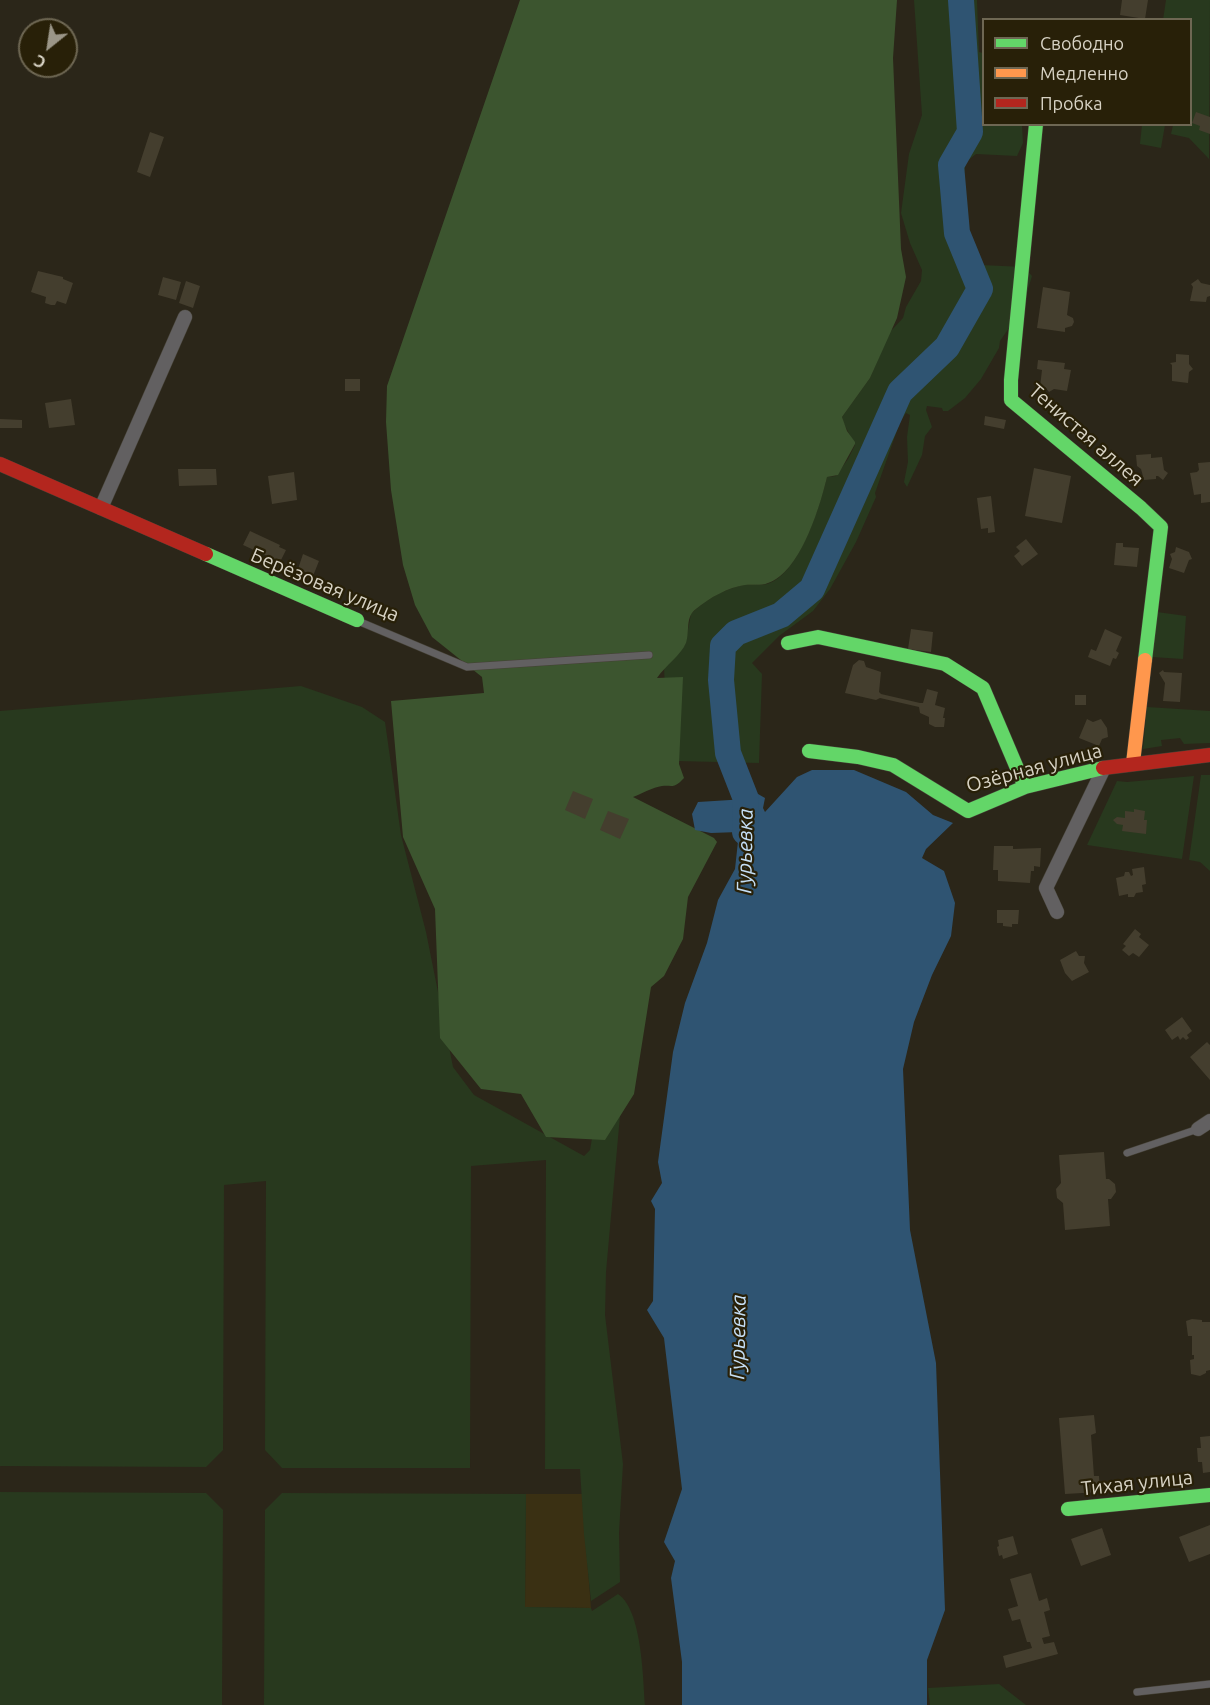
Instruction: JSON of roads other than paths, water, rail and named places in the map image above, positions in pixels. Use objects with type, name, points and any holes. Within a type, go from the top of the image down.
[{"type":"street","name":"Тенистая аллея","points":[[1036,126],[1011,380],[1011,400],[1161,527],[1133,763]]},
{"type":"street","points":[[101,508],[184,317]]},
{"type":"street","name":"Берёзовая улица","points":[[0,464],[357,620]]},
{"type":"street","points":[[788,643],[818,637],[945,664],[983,688],[1025,787]]},
{"type":"street","name":"Озёрная улица","points":[[809,752],[858,757],[893,765],[968,811],[1025,787],[1104,768],[1210,754]]},
{"type":"street","points":[[1057,912],[1046,888],[1104,768]]},
{"type":"street","points":[[1198,1129],[1210,1121]]},
{"type":"street","name":"Тихая улица","points":[[1068,1509],[1210,1495]]},
{"type":"lane","name":"Берёзовая улица","points":[[357,620],[467,668],[649,655]]},
{"type":"lane","points":[[1127,1153],[1198,1129]]},
{"type":"lane","points":[[1137,1692],[1210,1684]]},
{"type":"water","points":[[812,770],[854,770],[906,792],[933,815],[953,823],[926,849],[922,858],[944,871],[955,903],[951,936],[932,975],[914,1022],[903,1069],[910,1230],[936,1363],[945,1610],[927,1660],[927,1705],[682,1705],[682,1662],[671,1578],[675,1561],[664,1542],[682,1489],[664,1338],[647,1310],[653,1301],[655,1209],[651,1201],[662,1183],[658,1162],[673,1052],[685,1003],[707,943],[718,900],[735,869],[739,832],[711,833],[695,830],[692,814],[698,802],[746,799],[758,794],[765,798],[763,808],[765,812],[797,777]]},
{"type":"waterway","name":"Гурьевка","points":[[745,832],[746,799],[728,753],[721,680],[723,646],[736,633],[781,615],[812,589],[900,392],[947,347],[980,289],[957,233],[951,165],[970,132],[961,0]]}]
